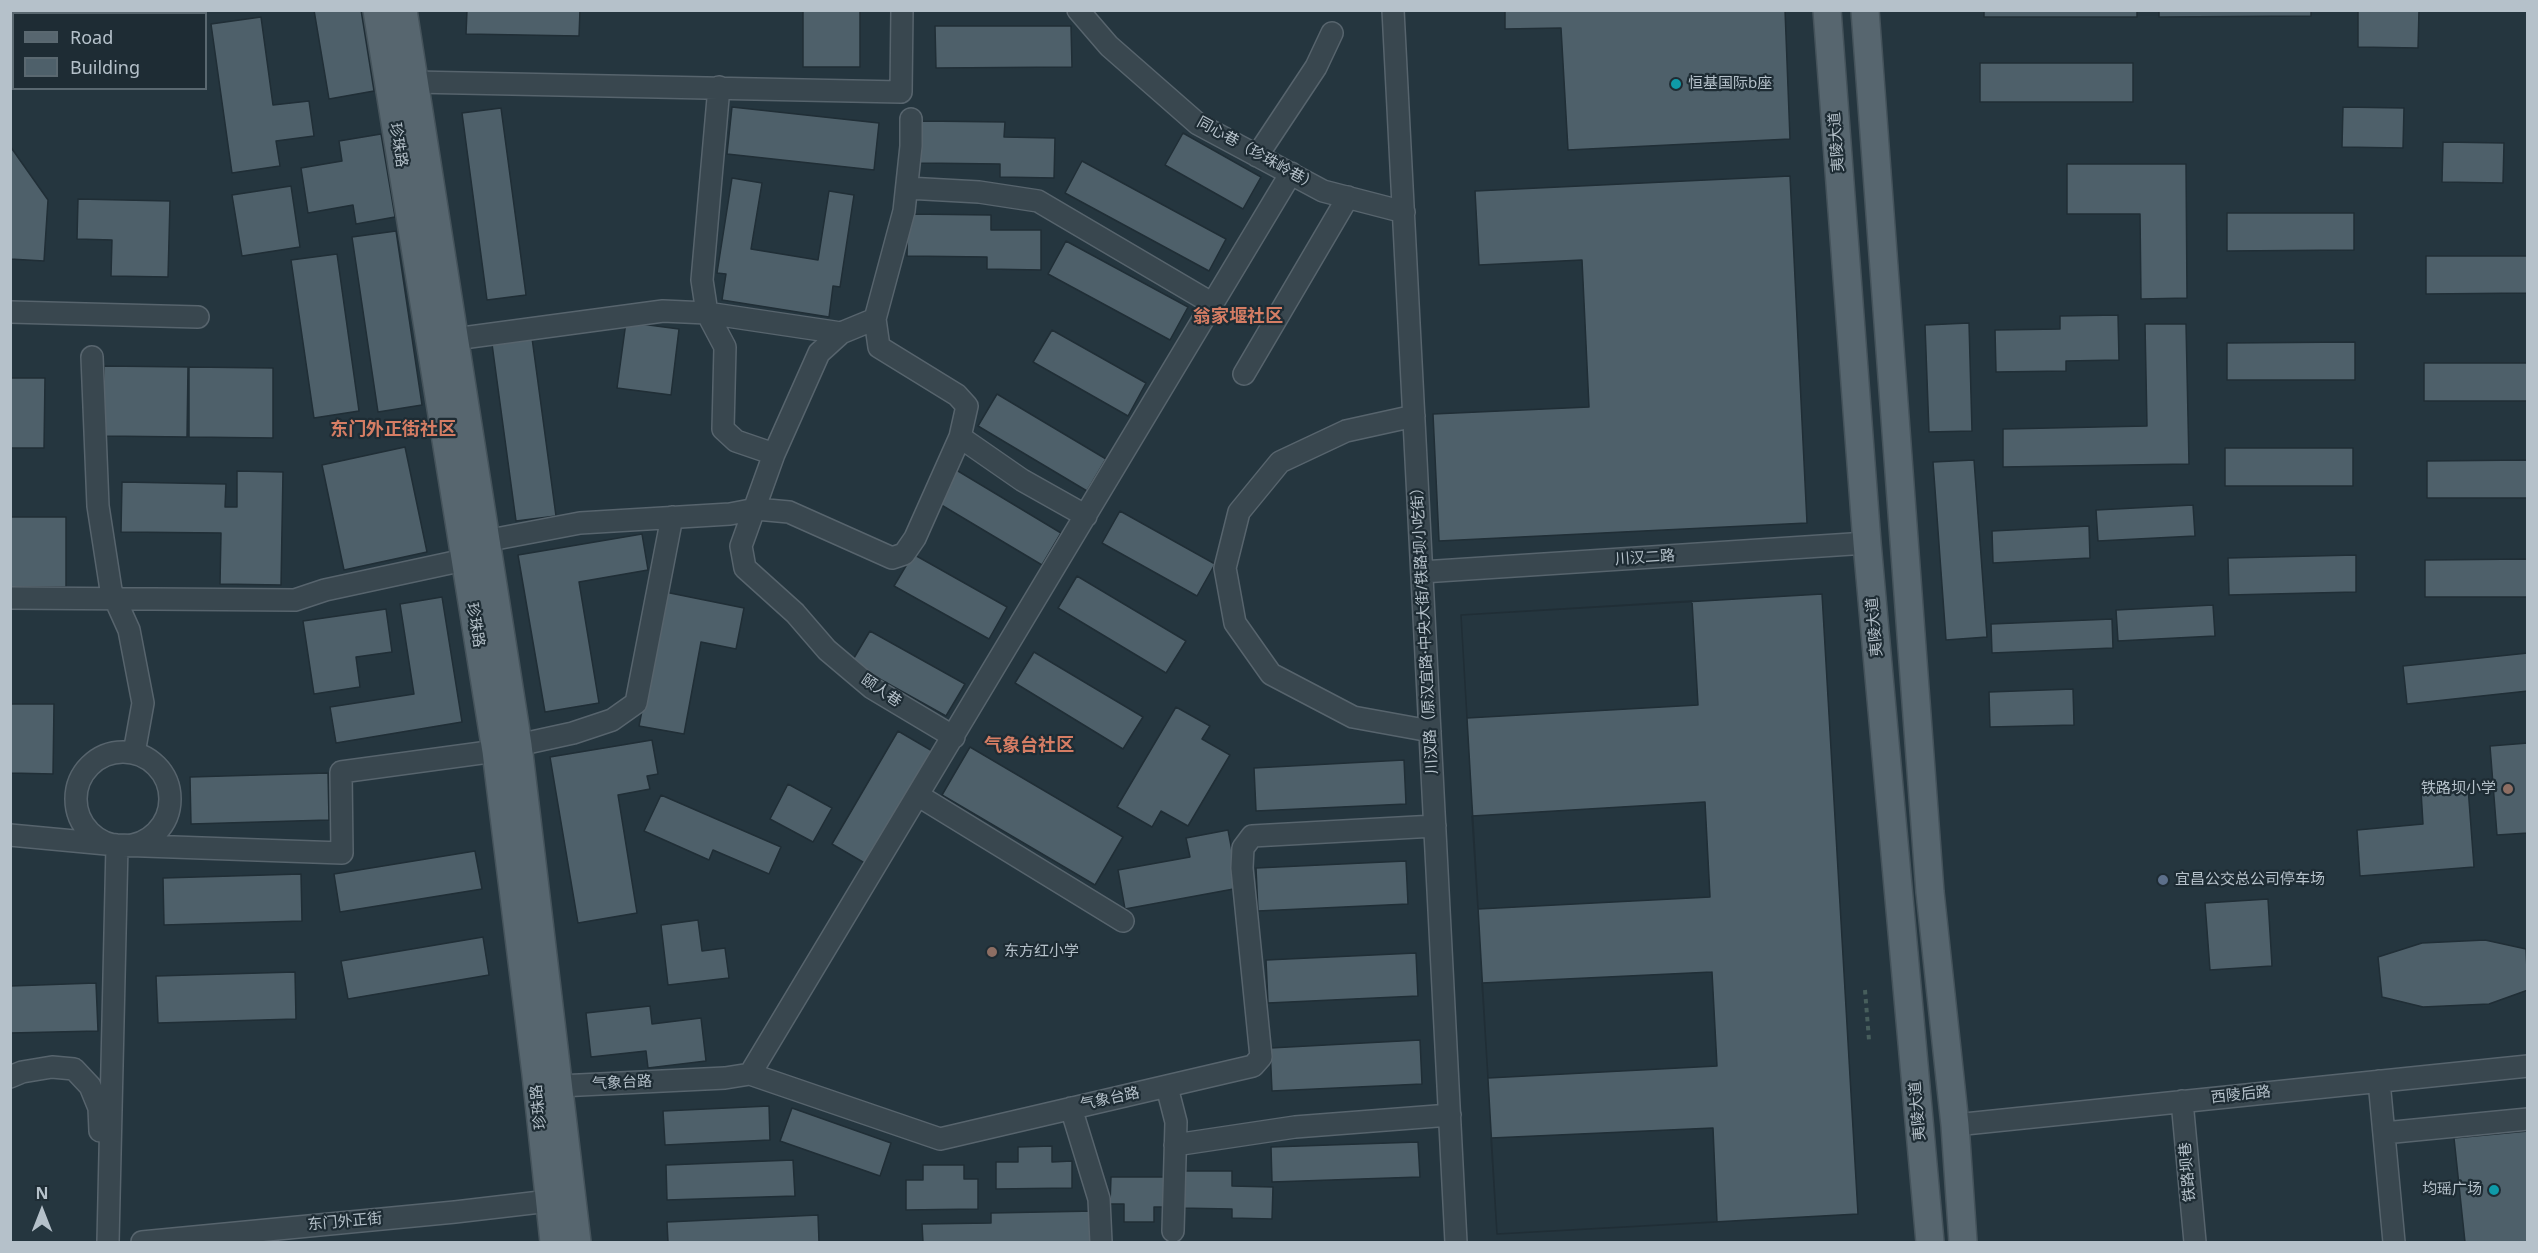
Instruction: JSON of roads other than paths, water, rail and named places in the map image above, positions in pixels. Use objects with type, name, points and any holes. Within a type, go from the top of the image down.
[{"type":"main road","name":"珍珠路","points":[[377,10],[464,560],[507,748],[559,1086],[577,1242]]},
{"type":"main road","name":"夷陵大道","points":[[1827,10],[1868,543],[1930,1242]]},
{"type":"main road","points":[[1865,10],[1930,892],[1955,1125],[1963,1242]]},
{"type":"main road","name":"珍珠路","points":[[405,18],[485,541],[554,1242]]},
{"type":"street","points":[[414,82],[901,92],[902,10]]},
{"type":"street","name":"同心巷（珍珠岭巷）","points":[[1078,10],[1109,46],[1198,124],[1323,191],[1404,212]]},
{"type":"street","name":"川汉路（原汉宜路·中央大街/铁路坝小吃街）","points":[[1393,10],[1456,1242]]},
{"type":"street","points":[[1257,156],[1316,67],[1332,33]]},
{"type":"street","points":[[719,87],[702,280],[707,313],[725,346],[723,429],[736,441],[774,454]]},
{"type":"street","points":[[485,541],[580,523],[730,514],[756,509],[789,512],[892,558],[904,554],[915,538],[960,437],[967,406],[957,395],[879,347],[875,319],[904,211],[911,146],[911,119]]},
{"type":"street","points":[[750,1074],[1291,174]]},
{"type":"street","points":[[907,189],[979,192],[1038,201],[1213,304]]},
{"type":"street","points":[[1244,374],[1348,197]]},
{"type":"street","points":[[455,339],[663,311],[707,313],[841,333]]},
{"type":"street","points":[[10,312],[198,316]]},
{"type":"street","name":"颐人巷","points":[[875,319],[841,333],[819,353],[774,454],[741,546],[745,568],[795,613],[827,650],[872,688],[954,737]]},
{"type":"street","points":[[92,357],[98,506],[111,590],[129,630],[142,703],[134,753]]},
{"type":"street","points":[[1414,416],[1346,430],[1280,462],[1239,512],[1225,568],[1235,623],[1271,674],[1353,717],[1430,731]]},
{"type":"street","points":[[960,437],[1022,480],[1086,516]]},
{"type":"street","points":[[10,835],[117,845],[342,852],[341,772],[507,748],[573,733],[612,720],[636,703],[672,517]]},
{"type":"street","name":"川汉二路","points":[[1422,572],[1868,543]]},
{"type":"street","points":[[10,598],[295,600],[325,590],[464,560]]},
{"type":"street","points":[[119,752],[134,753],[149,759],[160,770],[168,784],[169,807],[160,828],[148,839],[133,844],[117,845],[103,841],[90,832],[81,820],[77,806],[77,790],[82,776],[92,764],[105,756],[119,752]]},
{"type":"street","points":[[919,796],[1123,921]]},
{"type":"street","name":"气象台路","points":[[559,1086],[725,1078],[750,1074],[940,1139],[1253,1066],[1261,1057],[1242,868],[1243,848],[1252,836],[1435,826]]},
{"type":"street","points":[[108,1242],[117,845]]},
{"type":"street","points":[[10,1077],[52,1066],[74,1068],[90,1086],[99,1108],[108,1242]]},
{"type":"street","name":"西陵后路","points":[[1955,1125],[2528,1066]]},
{"type":"street","points":[[2379,1081],[2394,1242]]},
{"type":"street","points":[[1167,1087],[1176,1122],[1173,1231]]},
{"type":"street","name":"铁路坝巷","points":[[2182,1101],[2195,1242]]},
{"type":"street","points":[[1071,1108],[1099,1198],[1101,1242]]},
{"type":"street","points":[[1176,1145],[1295,1127],[1450,1115]]},
{"type":"street","points":[[2384,1133],[2528,1119]]},
{"type":"street","name":"东门外正街","points":[[142,1242],[549,1201]]},
{"type":"place","name":"恒基国际b座","points":[[1676,84]]},
{"type":"place","name":"铁路坝小学","points":[[2508,789]]},
{"type":"place","name":"宜昌公交总公司停车场","points":[[2163,880]]},
{"type":"place","name":"东方红小学","points":[[992,952]]},
{"type":"place","name":"均瑶广场","points":[[2494,1190]]},
{"type":"district","name":"翁家堰社区","points":[[1238,317]]},
{"type":"district","name":"东门外正街社区","points":[[393,430]]},
{"type":"district","name":"气象台社区","points":[[1029,746]]}]
